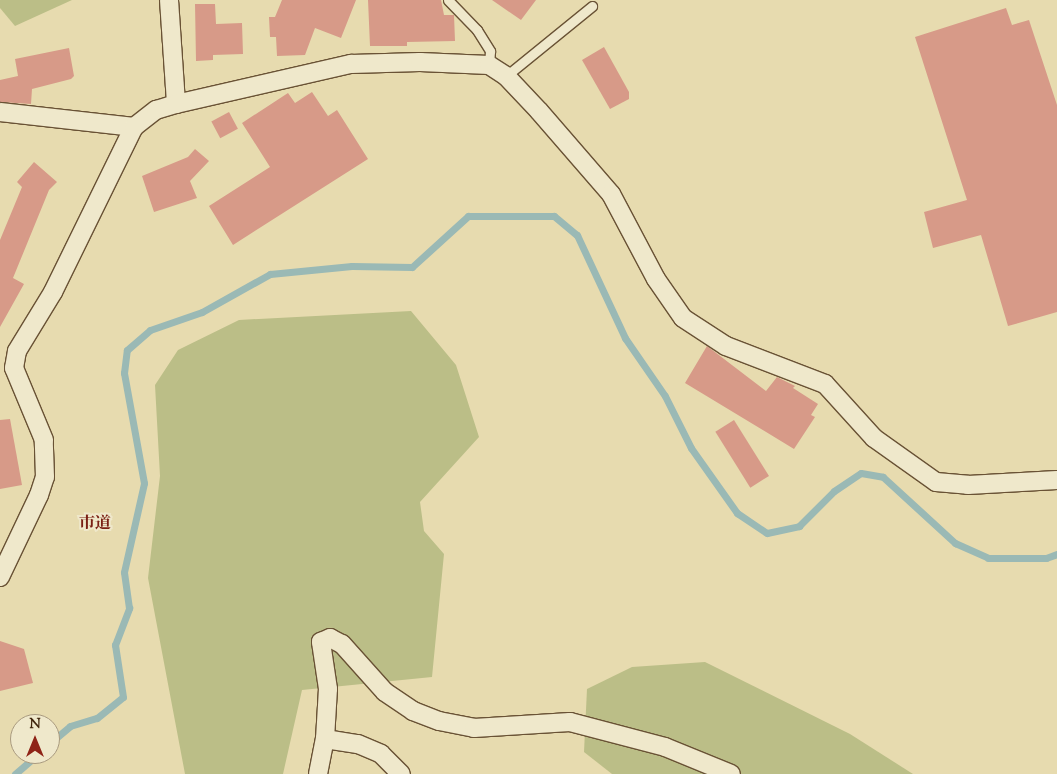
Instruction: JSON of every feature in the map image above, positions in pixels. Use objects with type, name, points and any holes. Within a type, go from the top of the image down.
[{"type":"street","points":[[169,0],[176,104]]},
{"type":"street","points":[[0,577],[39,495],[44,476],[44,440],[14,368],[16,351],[53,292],[134,127],[156,110],[176,104],[351,64],[420,62],[489,66],[506,76],[611,194],[656,279],[683,318],[726,346],[826,384],[874,438],[936,482],[968,485],[1057,480]]},
{"type":"street","points":[[0,112],[134,127]]},
{"type":"street","points":[[318,774],[326,739],[328,689],[321,642],[330,638],[342,644],[385,692],[413,710],[439,720],[474,728],[514,728],[570,722],[665,747],[731,774]]},
{"type":"street","points":[[326,739],[358,744],[382,754],[401,774]]},
{"type":"lane","points":[[448,0],[477,30],[490,51],[489,66]]},
{"type":"lane","points":[[506,76],[592,6]]},
{"type":"green space","points":[[0,0],[72,0],[15,26],[0,8]]},
{"type":"green space","points":[[411,311],[456,365],[479,437],[420,502],[424,531],[444,554],[432,677],[302,690],[283,774],[185,774],[148,578],[160,476],[155,385],[178,350],[239,320]]},
{"type":"green space","points":[[705,662],[850,734],[913,774],[612,774],[584,752],[587,689],[632,667]]},
{"type":"building","points":[[282,0],[356,0],[341,38],[315,28],[305,55],[277,56],[276,37],[270,37],[269,17],[275,17]]},
{"type":"building","points":[[368,0],[441,0],[444,15],[454,15],[455,41],[407,42],[407,46],[370,46]]},
{"type":"building","points":[[492,0],[536,0],[521,20]]},
{"type":"building","points":[[195,4],[215,4],[216,24],[242,23],[243,54],[213,55],[213,60],[196,61]]},
{"type":"building","points":[[1006,8],[1012,25],[1029,20],[1057,105],[1057,312],[1008,326],[981,235],[933,248],[924,212],[967,200],[915,37]]},
{"type":"building","points":[[604,47],[629,92],[629,99],[610,109],[582,60]]},
{"type":"building","points":[[69,48],[74,76],[71,79],[32,89],[31,104],[0,102],[0,80],[18,76],[15,59]]},
{"type":"building","points":[[312,92],[328,116],[337,110],[368,159],[233,245],[209,206],[270,167],[242,123],[288,93],[295,103]]},
{"type":"building","points":[[229,112],[238,129],[220,138],[211,121]]},
{"type":"building","points":[[195,149],[209,161],[190,181],[197,198],[154,212],[142,176],[188,157]]},
{"type":"building","points":[[34,162],[57,182],[49,190],[13,278],[24,284],[0,327],[0,240],[22,187],[17,182]]},
{"type":"building","points":[[707,346],[766,391],[777,377],[795,386],[793,388],[818,404],[811,415],[815,417],[794,449],[685,383]]},
{"type":"building","points":[[10,419],[22,485],[0,489],[0,420]]},
{"type":"building","points":[[734,420],[769,476],[750,488],[715,432]]},
{"type":"building","points":[[0,641],[24,649],[33,683],[0,691]]},
{"type":"waterway","points":[[60,734],[70,726],[97,718],[123,697],[115,645],[129,608],[124,572],[144,483],[124,373],[127,350],[150,330],[202,312],[270,274],[352,266],[412,267],[468,216],[554,216],[577,235],[625,338],[665,396],[691,448],[737,513],[767,533],[799,526],[834,491],[861,473],[883,477],[955,543],[988,558],[1046,558],[1057,554]]},
{"type":"waterway","points":[[15,774],[26,764]]},
{"type":"district","name":"市道","points":[[95,525]]}]
